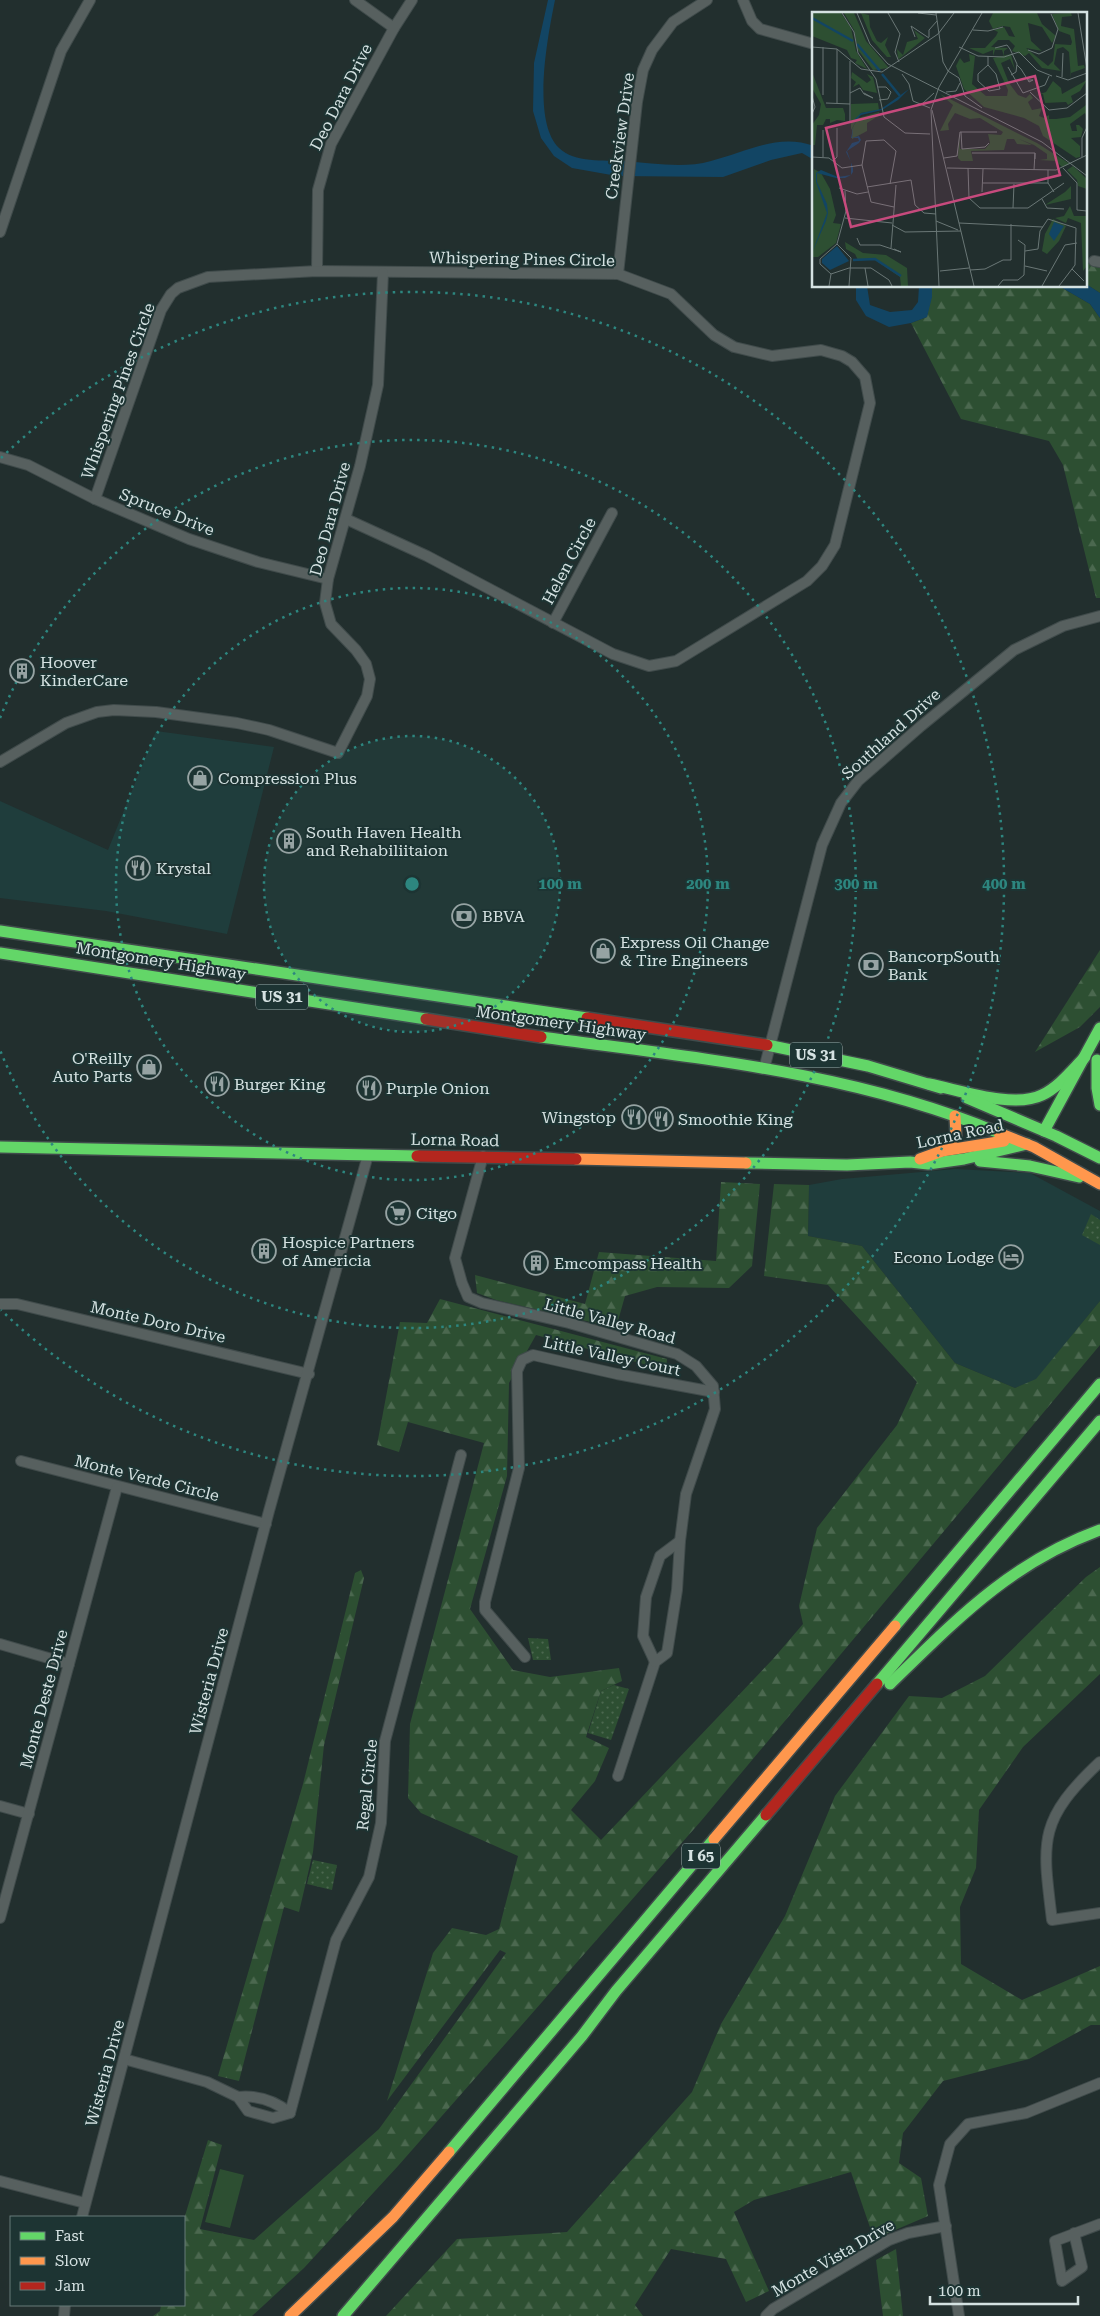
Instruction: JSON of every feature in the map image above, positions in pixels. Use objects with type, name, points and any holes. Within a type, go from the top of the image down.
[{"type":"main road","name":"Montgomery Highway","points":[[0,931],[769,1045],[868,1066],[930,1084],[1004,1112],[1044,1131],[1058,1131],[1100,1158]]},
{"type":"main road","name":"Montgomery Highway","points":[[0,953],[374,1012],[764,1069],[852,1086],[941,1110],[1022,1142],[1098,1182]]},
{"type":"main road","points":[[1022,1142],[1044,1131],[1100,1028]]},
{"type":"main road","points":[[930,1084],[1006,1098],[1034,1098],[1055,1086],[1085,1057]]},
{"type":"main road","points":[[1084,1085],[1099,1057]]},
{"type":"main road","points":[[1099,1057],[1097,1088],[1100,1105]]},
{"type":"main road","points":[[942,1152],[954,1142],[957,1130],[955,1116]]},
{"type":"main road","points":[[1022,1142],[1058,1131]]},
{"type":"main road","name":"Lorna Road","points":[[910,1162],[942,1152],[1022,1142]]},
{"type":"main road","name":"Lorna Road","points":[[0,1147],[847,1165],[910,1162],[928,1164],[964,1159],[1022,1142]]},
{"type":"main road","points":[[964,1159],[1009,1161],[1040,1166],[1098,1182]]},
{"type":"main road","name":"I 65","points":[[290,2316],[392,2217],[1100,1384]]},
{"type":"main road","name":"I 65","points":[[343,2316],[582,2036],[616,1992],[1100,1421]]},
{"type":"main road","points":[[819,1752],[946,1630],[997,1586],[1038,1556],[1075,1537],[1100,1530]]},
{"type":"street","points":[[0,232],[61,51],[90,0]]},
{"type":"street","points":[[355,0],[394,28]]},
{"type":"street","name":"Deo Dara Drive","points":[[317,271],[318,190],[331,144],[394,28],[412,0]]},
{"type":"street","name":"Creekview Drive","points":[[618,274],[639,87],[646,61],[658,40],[673,22],[707,0]]},
{"type":"street","points":[[743,0],[752,21],[760,29],[812,43]]},
{"type":"street","name":"Whispering Pines Circle","points":[[95,499],[161,310],[172,294],[186,284],[208,277],[317,271],[618,274],[671,294],[714,335],[734,346],[772,356],[821,350],[842,356],[852,362],[865,377],[870,403],[835,545],[822,566],[807,581],[676,662],[649,666],[613,654],[427,556],[346,519]]},
{"type":"street","name":"Deo Dara Drive","points":[[0,762],[66,723],[97,712],[114,710],[156,712],[237,723],[269,730],[338,753],[366,696],[370,679],[366,664],[331,624],[325,603],[328,579],[360,466],[378,386],[382,272]]},
{"type":"street","name":"Spruce Drive","points":[[0,457],[28,465],[95,499],[189,539],[258,562],[328,579]]},
{"type":"street","name":"Helen Circle","points":[[552,623],[612,513]]},
{"type":"street","name":"Southland Drive","points":[[764,1069],[822,845],[840,803],[858,782],[921,726],[1014,650],[1063,626],[1100,616]]},
{"type":"street","name":"Wisteria Drive","points":[[82,2216],[266,1524],[309,1374],[368,1154]]},
{"type":"street","name":"Little Valley Road","points":[[483,1156],[455,1258],[468,1297],[482,1303],[569,1323],[678,1354],[696,1366],[713,1386],[714,1392]]},
{"type":"street","name":"Monte Doro Drive","points":[[0,1304],[17,1304],[309,1374]]},
{"type":"street","name":"Little Valley Court","points":[[525,1657],[485,1610],[485,1602],[519,1468],[517,1371],[522,1360],[533,1355],[547,1357],[617,1374],[714,1392]]},
{"type":"street","points":[[618,1776],[655,1662],[667,1653],[677,1590],[680,1541],[686,1494],[715,1409],[714,1392]]},
{"type":"street","name":"Regal Circle","points":[[290,2113],[336,1940],[369,1877],[381,1823],[385,1741],[461,1456]]},
{"type":"street","name":"Monte Verde Circle","points":[[21,1461],[266,1524]]},
{"type":"street","name":"Monte Deste Drive","points":[[0,1918],[117,1487]]},
{"type":"street","points":[[655,1662],[643,1636],[646,1597],[660,1556],[680,1541]]},
{"type":"street","points":[[0,1644],[69,1664]]},
{"type":"street","points":[[1100,1762],[1068,1793],[1051,1821],[1047,1838],[1046,1869],[1052,1920],[1100,1913]]},
{"type":"street","points":[[0,1806],[29,1814]]},
{"type":"street","points":[[124,2059],[207,2082],[238,2098],[248,2111],[273,2118],[290,2113]]},
{"type":"street","points":[[959,2316],[939,2184],[950,2144],[968,2124],[1026,2112],[1100,2083]]},
{"type":"street","points":[[238,2098],[249,2096],[277,2103],[290,2113]]},
{"type":"street","points":[[0,2181],[86,2203]]},
{"type":"street","points":[[1074,2233],[1100,2224]]},
{"type":"street","name":"Monte Vista Drive","points":[[766,2316],[773,2309],[889,2240],[908,2232],[946,2226]]},
{"type":"shaded area","points":[[156,731],[274,747],[227,934],[106,911],[0,898],[0,801],[108,850]]},
{"type":"shaded area","points":[[955,1169],[1030,1173],[1100,1211],[1100,1301],[1036,1380],[1015,1388],[955,1363],[862,1246],[808,1236],[809,1185],[842,1179]]},
{"type":"green space","points":[[1088,264],[1100,267],[1100,293],[1088,285]]},
{"type":"green space","points":[[932,288],[1062,288],[1090,304],[1100,318],[1100,598],[1096,598],[1063,465],[1049,441],[961,419],[911,323],[927,317]]},
{"type":"green space","points":[[1100,950],[1100,1007],[1080,1027],[1035,1052]]},
{"type":"green space","points":[[721,1182],[760,1184],[752,1266],[729,1288],[657,1287],[625,1296],[616,1328],[496,1300],[477,1293],[475,1275],[585,1304],[599,1252],[716,1261]]},
{"type":"green space","points":[[774,1184],[809,1185],[808,1236],[862,1246],[955,1363],[1015,1388],[1036,1379],[1100,1301],[1100,1345],[701,1821],[398,2166],[304,2268],[252,2316],[153,2316],[160,2311],[161,2306],[185,2306],[185,2216],[208,2140],[222,2145],[200,2229],[254,2240],[379,2129],[506,1953],[500,1950],[387,2101],[433,1953],[452,1928],[486,1935],[499,1929],[518,1856],[421,1813],[408,1798],[410,1724],[484,1443],[408,1422],[399,1452],[377,1445],[400,1322],[427,1323],[440,1299],[667,1359],[666,1370],[536,1335],[509,1383],[507,1476],[470,1609],[513,1670],[550,1677],[619,1668],[622,1681],[601,1691],[586,1737],[609,1748],[595,1781],[571,1810],[601,1840],[773,1659],[803,1624],[799,1606],[817,1528],[897,1425],[917,1382],[828,1285],[764,1276]]},
{"type":"green space","points":[[1091,1214],[1100,1220],[1100,1245],[1082,1235]]},
{"type":"green space","points":[[1100,1567],[1100,1674],[1023,1747],[979,1810],[976,1868],[960,1907],[961,1964],[1022,2000],[1100,1966],[1100,2025],[1091,2025],[1029,2059],[943,2081],[903,2133],[899,2163],[921,2178],[928,2216],[874,2239],[851,2172],[754,2200],[734,2212],[769,2291],[746,2302],[726,2259],[671,2249],[635,2305],[643,2316],[386,2316],[457,2239],[567,2232],[692,2092],[721,2024],[785,1916],[835,1796],[909,1696],[942,1698],[985,1676],[1086,1577]]},
{"type":"green space","points":[[361,1570],[364,1578],[324,1745],[313,1852],[299,1912],[284,1907],[239,2081],[218,2076],[303,1784],[355,1573]]},
{"type":"green space","points":[[528,1638],[548,1639],[551,1660],[533,1660]]},
{"type":"green space","points":[[614,1685],[629,1689],[611,1740],[588,1733],[601,1691]]},
{"type":"green space","points":[[313,1860],[337,1865],[332,1890],[307,1884]]},
{"type":"green space","points":[[220,2169],[244,2175],[230,2228],[205,2222]]},
{"type":"green space","points":[[896,2249],[903,2316],[883,2316],[876,2260]]},
{"type":"water","points":[[548,0],[555,0],[544,77],[546,118],[551,135],[559,148],[573,156],[590,160],[690,165],[711,161],[762,145],[788,142],[812,146],[812,159],[802,153],[771,160],[723,177],[617,176],[572,168],[554,156],[541,138],[533,111],[534,63]]},
{"type":"water","points":[[1088,285],[1100,293],[1100,318],[1090,304],[1062,288],[1088,288]]},
{"type":"water","points":[[856,288],[867,288],[870,305],[890,312],[912,310],[918,302],[919,288],[932,288],[932,297],[927,317],[911,323],[889,327],[866,316],[856,300]]},
{"type":"traffic: fast","points":[[0,931],[587,1018]]},
{"type":"traffic: fast","points":[[0,953],[426,1019]]},
{"type":"traffic: fast","points":[[1044,1131],[1100,1028]]},
{"type":"traffic: fast","points":[[541,1037],[657,1052],[831,1081],[888,1095],[944,1112],[999,1133]]},
{"type":"traffic: fast","points":[[767,1045],[868,1066],[941,1088]]},
{"type":"traffic: fast","points":[[929,1084],[986,1097],[1016,1100],[1030,1099],[1054,1088],[1085,1057]]},
{"type":"traffic: fast","points":[[1097,1060],[1097,1088],[1100,1105]]},
{"type":"traffic: fast","points":[[967,1098],[1056,1136],[1100,1158]]},
{"type":"traffic: fast","points":[[746,1163],[847,1165],[910,1162],[928,1164],[964,1159],[1027,1144]]},
{"type":"traffic: fast","points":[[0,1147],[417,1156]]},
{"type":"traffic: fast","points":[[980,1161],[1030,1166],[1079,1177]]},
{"type":"traffic: fast","points":[[895,1626],[1100,1384]]},
{"type":"traffic: fast","points":[[877,1684],[1100,1421]]},
{"type":"traffic: fast","points":[[890,1684],[938,1637],[986,1595],[1039,1559],[1068,1543],[1100,1530]]},
{"type":"traffic: fast","points":[[343,2316],[582,2036],[616,1991],[766,1815]]},
{"type":"traffic: fast","points":[[449,2152],[714,1839]]},
{"type":"traffic: slow","points":[[942,1151],[956,1136],[955,1116]]},
{"type":"traffic: slow","points":[[999,1133],[1034,1147],[1100,1184]]},
{"type":"traffic: slow","points":[[920,1159],[942,1151],[1004,1141]]},
{"type":"traffic: slow","points":[[576,1159],[746,1163]]},
{"type":"traffic: slow","points":[[714,1839],[895,1626]]},
{"type":"traffic: slow","points":[[290,2316],[393,2217],[449,2152]]},
{"type":"traffic: jam","points":[[587,1018],[767,1045]]},
{"type":"traffic: jam","points":[[426,1019],[541,1037]]},
{"type":"traffic: jam","points":[[417,1156],[576,1159]]},
{"type":"traffic: jam","points":[[766,1815],[877,1684]]},
{"type":"place","name":"Hoover KinderCare","points":[[22,671]]},
{"type":"place","name":"Compression Plus","points":[[200,778]]},
{"type":"place","name":"South Haven Health and Rehabiliitaion","points":[[289,841]]},
{"type":"place","name":"Krystal","points":[[138,868]]},
{"type":"place","name":"BBVA","points":[[464,916]]},
{"type":"place","name":"Express Oil Change & Tire Engineers","points":[[603,951]]},
{"type":"place","name":"BancorpSouth Bank","points":[[871,965]]},
{"type":"place","name":"O'Reilly Auto Parts","points":[[149,1067]]},
{"type":"place","name":"Burger King","points":[[217,1084]]},
{"type":"place","name":"Purple Onion","points":[[369,1088]]},
{"type":"place","name":"Wingstop","points":[[634,1117]]},
{"type":"place","name":"Smoothie King","points":[[661,1119]]},
{"type":"place","name":"Citgo","points":[[398,1213]]},
{"type":"place","name":"Hospice Partners of Americia","points":[[264,1251]]},
{"type":"place","name":"Econo Lodge","points":[[1011,1257]]},
{"type":"place","name":"Emcompass Health","points":[[536,1263]]}]
